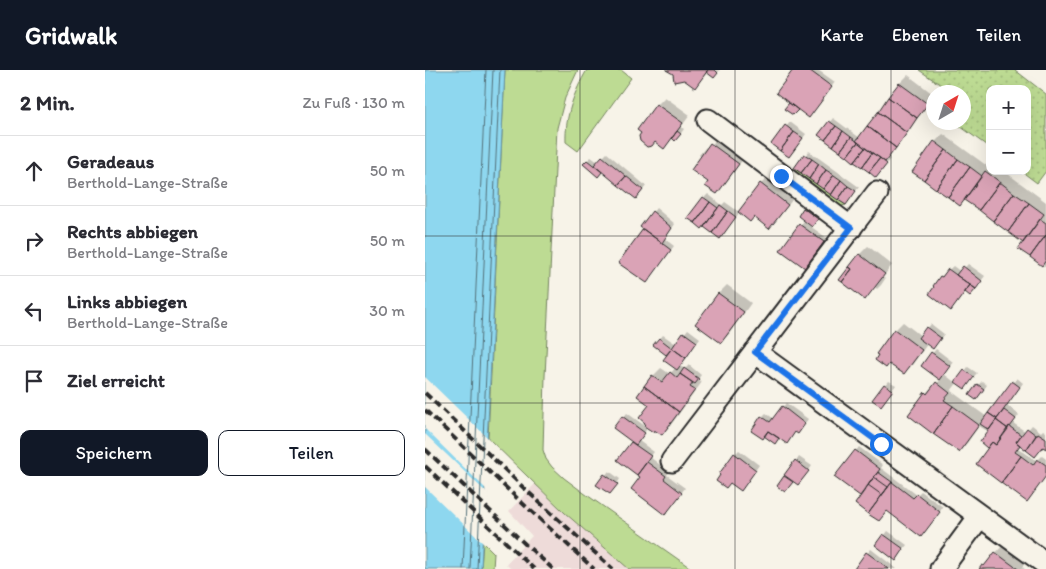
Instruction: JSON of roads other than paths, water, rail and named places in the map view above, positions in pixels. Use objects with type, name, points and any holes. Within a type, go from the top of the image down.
[{"type":"street","points":[[707,120],[851,228]]},
{"type":"street","points":[[672,461],[877,193]]},
{"type":"street","points":[[755,352],[1046,564]]},
{"type":"street","points":[[941,569],[980,516]]},
{"type":"water","points":[[425,70],[505,70],[481,569],[425,569]]},
{"type":"railway","points":[[425,393],[527,491],[613,569]]},
{"type":"railway","points":[[425,410],[594,569]]},
{"type":"railway","points":[[425,449],[553,569]]},
{"type":"railway","points":[[425,466],[534,569]]}]
